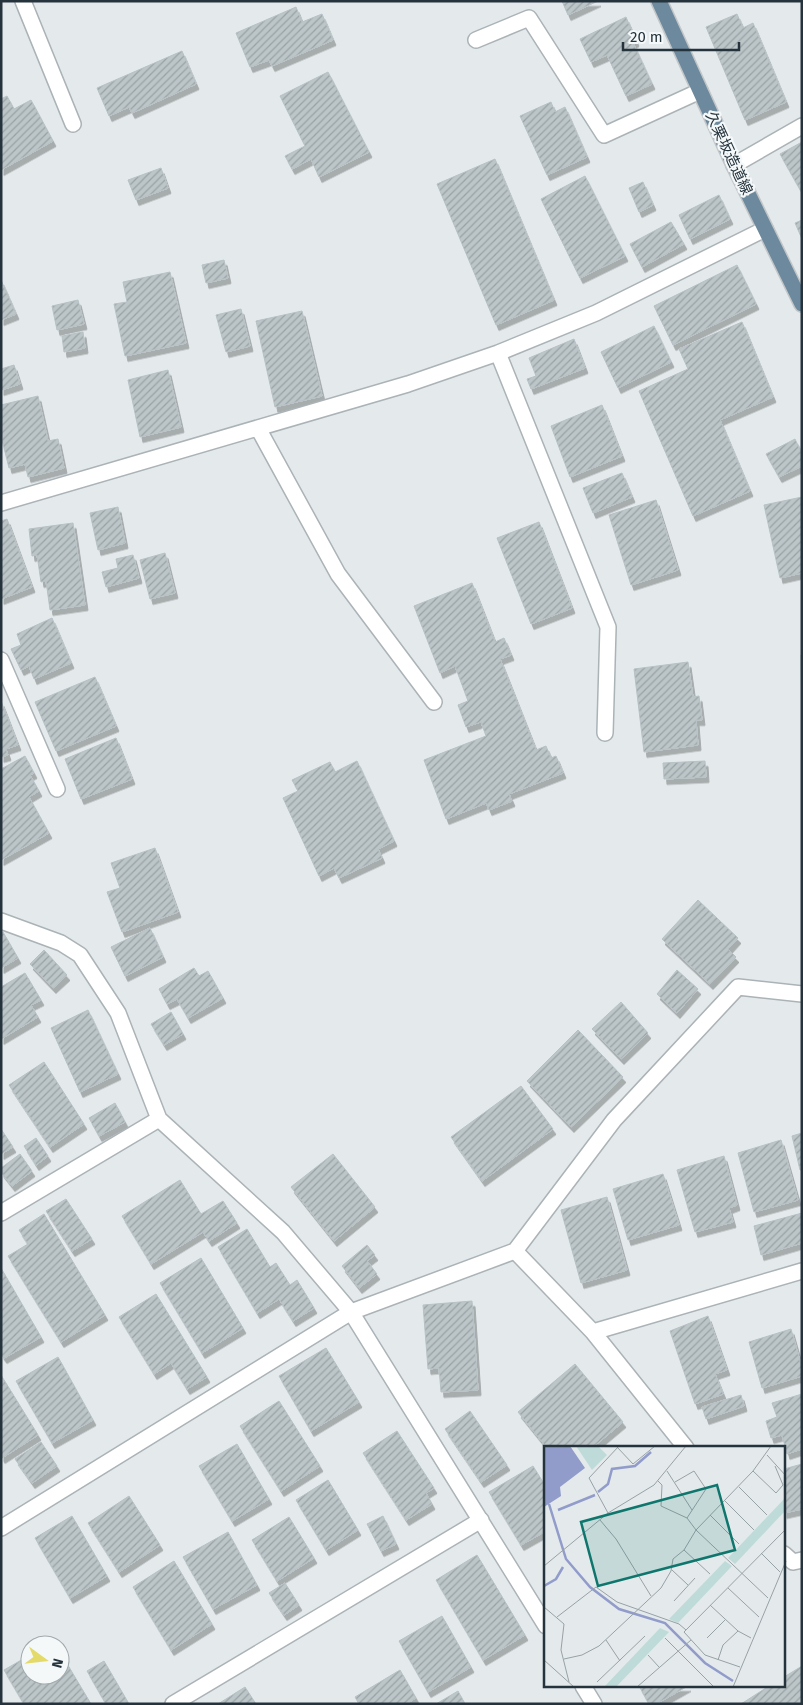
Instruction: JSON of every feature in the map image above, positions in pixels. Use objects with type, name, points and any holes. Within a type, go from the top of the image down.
[{"type":"main road","name":"久栗坂造道線","points":[[659,1],[734,165],[802,304]]},
{"type":"street","points":[[23,1],[73,124]]},
{"type":"street","points":[[476,40],[529,18],[604,135],[700,91]]},
{"type":"street","points":[[734,165],[802,126]]},
{"type":"street","points":[[1,503],[408,384],[498,353],[596,313],[765,229]]},
{"type":"street","points":[[498,353],[608,627],[605,733]]},
{"type":"street","points":[[258,428],[338,574],[434,702]]},
{"type":"street","points":[[1,660],[58,789]]},
{"type":"street","points":[[1,921],[61,943],[80,954],[118,1013],[159,1118],[283,1232],[351,1312],[544,1623]]},
{"type":"street","points":[[1,1528],[351,1312],[515,1251],[614,1120],[738,987],[802,994]]},
{"type":"street","points":[[1,1213],[159,1118]]},
{"type":"street","points":[[515,1251],[593,1332],[684,1446]]},
{"type":"street","points":[[593,1332],[802,1271]]},
{"type":"street","points":[[173,1704],[480,1520]]},
{"type":"street","points":[[786,1556],[793,1562],[802,1560]]},
{"type":"street","points":[[584,1688],[594,1704]]},
{"type":"building","points":[[562,1],[598,1],[568,15]]},
{"type":"building","points":[[296,7],[302,22],[322,14],[333,40],[272,66],[269,60],[250,67],[236,33]]},
{"type":"building","points":[[737,14],[743,28],[753,23],[786,102],[745,120],[706,27]]},
{"type":"building","points":[[626,17],[636,41],[633,43],[652,84],[626,96],[607,55],[591,62],[580,39]]},
{"type":"building","points":[[182,51],[196,84],[132,113],[129,107],[109,116],[97,88]]},
{"type":"building","points":[[328,72],[369,152],[319,177],[311,159],[292,169],[285,156],[305,146],[280,96]]},
{"type":"building","points":[[7,96],[14,109],[31,100],[53,141],[1,170],[1,99]]},
{"type":"building","points":[[551,102],[555,112],[565,107],[587,157],[547,175],[520,116]]},
{"type":"building","points":[[802,142],[802,193],[780,154]]},
{"type":"building","points":[[495,159],[554,300],[496,325],[437,184]]},
{"type":"building","points":[[161,168],[168,188],[136,200],[128,180]]},
{"type":"building","points":[[585,176],[625,256],[580,278],[541,199]]},
{"type":"building","points":[[643,182],[653,205],[639,212],[629,188]]},
{"type":"building","points":[[719,195],[730,219],[690,239],[679,215]]},
{"type":"building","points":[[802,220],[802,239],[795,223]]},
{"type":"building","points":[[671,222],[684,244],[642,267],[630,244]]},
{"type":"building","points":[[224,260],[228,278],[206,283],[202,265]]},
{"type":"building","points":[[737,265],[756,304],[673,345],[654,306]]},
{"type":"building","points":[[170,272],[186,343],[125,356],[114,304],[127,302],[123,282]]},
{"type":"building","points":[[1,280],[16,314],[1,320]]},
{"type":"building","points":[[78,300],[84,324],[57,330],[52,306]]},
{"type":"building","points":[[241,309],[250,346],[226,352],[216,315]]},
{"type":"building","points":[[302,311],[322,396],[275,407],[256,321]]},
{"type":"building","points":[[742,322],[773,397],[720,420],[750,491],[693,516],[639,391],[688,369],[679,349]]},
{"type":"building","points":[[654,326],[671,362],[618,388],[601,352]]},
{"type":"building","points":[[83,332],[85,348],[64,352],[62,336]]},
{"type":"building","points":[[574,339],[585,368],[531,389],[527,379],[536,376],[529,358]]},
{"type":"building","points":[[14,365],[20,384],[1,390],[1,369]]},
{"type":"building","points":[[168,370],[181,427],[140,437],[128,380]]},
{"type":"building","points":[[38,396],[48,441],[58,439],[64,468],[28,477],[25,464],[9,468],[1,436],[1,405]]},
{"type":"building","points":[[602,405],[622,456],[570,477],[551,426]]},
{"type":"building","points":[[795,439],[802,454],[802,466],[779,477],[766,454]]},
{"type":"building","points":[[622,473],[632,497],[593,513],[583,488]]},
{"type":"building","points":[[802,497],[802,573],[780,578],[764,505]]},
{"type":"building","points":[[656,500],[678,570],[631,585],[609,515]]},
{"type":"building","points":[[118,507],[125,543],[98,550],[90,513]]},
{"type":"building","points":[[7,519],[32,587],[1,599],[1,521]]},
{"type":"building","points":[[539,522],[572,608],[531,624],[497,538]]},
{"type":"building","points":[[73,523],[85,605],[50,610],[46,581],[41,582],[37,555],[32,556],[29,529]]},
{"type":"building","points":[[165,553],[175,593],[150,599],[140,560]]},
{"type":"building","points":[[133,555],[139,578],[106,587],[102,572],[118,568],[116,559]]},
{"type":"building","points":[[472,583],[495,642],[504,638],[511,655],[500,659],[536,750],[546,746],[551,758],[556,756],[563,773],[509,794],[512,801],[489,810],[486,803],[446,819],[424,760],[486,736],[481,722],[466,727],[458,705],[468,701],[455,666],[440,673],[414,606]]},
{"type":"building","points":[[52,618],[71,663],[34,679],[29,666],[21,670],[11,649],[21,645],[17,634]]},
{"type":"building","points":[[801,655],[802,655],[802,726]]},
{"type":"building","points":[[688,662],[693,697],[699,696],[702,720],[696,720],[698,745],[644,752],[634,669]]},
{"type":"building","points":[[95,677],[116,726],[56,751],[35,702]]},
{"type":"building","points":[[1,701],[18,745],[6,749],[8,755],[1,757]]},
{"type":"building","points":[[116,738],[132,779],[81,799],[65,759]]},
{"type":"building","points":[[25,756],[34,773],[30,775],[39,791],[29,797],[49,833],[1,860],[1,769]]},
{"type":"building","points":[[357,761],[394,841],[378,849],[382,858],[339,878],[334,868],[319,876],[283,798],[298,791],[292,780],[330,762],[335,772]]},
{"type":"building","points":[[705,761],[706,777],[664,779],[663,763]]},
{"type":"building","points":[[155,848],[178,912],[122,932],[107,892],[120,888],[111,863]]},
{"type":"building","points":[[698,900],[738,938],[728,949],[736,957],[710,984],[662,939]]},
{"type":"building","points":[[150,928],[163,957],[125,976],[111,947]]},
{"type":"building","points":[[3,932],[18,958],[1,968],[1,933]]},
{"type":"building","points":[[44,950],[67,975],[53,988],[30,964]]},
{"type":"building","points":[[194,968],[199,976],[208,971],[223,998],[188,1018],[177,999],[167,1004],[159,989]]},
{"type":"building","points":[[677,970],[698,989],[677,1013],[657,994]]},
{"type":"building","points":[[25,973],[41,1000],[31,1005],[38,1017],[1,1039],[1,987]]},
{"type":"building","points":[[621,1002],[648,1033],[621,1059],[592,1029]]},
{"type":"building","points":[[88,1010],[118,1074],[80,1092],[51,1028]]},
{"type":"building","points":[[171,1012],[183,1034],[164,1045],[151,1024]]},
{"type":"building","points":[[578,1030],[623,1077],[571,1127],[527,1081]]},
{"type":"building","points":[[44,1062],[84,1124],[50,1147],[9,1085]]},
{"type":"building","points":[[521,1086],[553,1129],[482,1181],[451,1137]]},
{"type":"building","points":[[115,1103],[125,1122],[99,1136],[89,1118]]},
{"type":"building","points":[[1,1129],[13,1147],[1,1154]]},
{"type":"building","points":[[802,1133],[802,1170],[800,1170],[792,1136]]},
{"type":"building","points":[[36,1138],[48,1156],[36,1165],[24,1146]]},
{"type":"building","points":[[781,1140],[798,1200],[754,1212],[738,1153]]},
{"type":"building","points":[[20,1154],[32,1171],[12,1186],[1,1172],[1,1168]]},
{"type":"building","points":[[333,1154],[375,1207],[334,1241],[291,1187]]},
{"type":"building","points":[[724,1156],[737,1205],[729,1208],[733,1222],[695,1232],[677,1170]]},
{"type":"building","points":[[663,1174],[679,1225],[628,1240],[613,1189]]},
{"type":"building","points":[[180,1180],[201,1214],[223,1201],[237,1223],[209,1241],[203,1232],[151,1264],[122,1216]]},
{"type":"building","points":[[607,1197],[627,1270],[581,1283],[561,1210]]},
{"type":"building","points":[[66,1199],[92,1239],[72,1251],[46,1211]]},
{"type":"building","points":[[802,1213],[802,1243],[761,1255],[754,1226]]},
{"type":"building","points":[[44,1214],[105,1315],[61,1342],[8,1256],[28,1244],[19,1230]]},
{"type":"building","points":[[247,1229],[270,1267],[276,1263],[290,1285],[297,1280],[314,1308],[293,1321],[279,1299],[257,1313],[218,1247]]},
{"type":"building","points":[[367,1245],[375,1255],[367,1261],[377,1274],[359,1288],[342,1266]]},
{"type":"building","points":[[201,1258],[243,1328],[202,1353],[160,1283]]},
{"type":"building","points":[[1,1268],[41,1337],[4,1358],[1,1354]]},
{"type":"building","points":[[156,1294],[207,1377],[187,1389],[171,1363],[154,1374],[119,1317]]},
{"type":"building","points":[[472,1301],[478,1390],[441,1392],[439,1368],[428,1369],[423,1305]]},
{"type":"building","points":[[708,1316],[727,1370],[715,1374],[723,1394],[695,1404],[670,1331]]},
{"type":"building","points":[[791,1329],[802,1368],[802,1376],[762,1388],[749,1342]]},
{"type":"building","points":[[326,1348],[359,1402],[311,1431],[279,1376]]},
{"type":"building","points":[[58,1357],[93,1420],[52,1443],[16,1381]]},
{"type":"building","points":[[575,1364],[623,1422],[594,1446],[545,1446],[518,1412]]},
{"type":"building","points":[[1,1375],[38,1435],[2,1458],[1,1456]]},
{"type":"building","points":[[802,1394],[802,1449],[787,1454],[782,1435],[771,1438],[766,1421],[777,1417],[772,1403]]},
{"type":"building","points":[[741,1395],[744,1406],[706,1419],[702,1407]]},
{"type":"building","points":[[279,1401],[320,1466],[281,1491],[240,1426]]},
{"type":"building","points":[[470,1411],[507,1465],[481,1482],[445,1429]]},
{"type":"building","points":[[397,1431],[434,1488],[426,1493],[432,1504],[406,1520],[363,1453]]},
{"type":"building","points":[[41,1442],[57,1466],[32,1483],[15,1459]]},
{"type":"building","points":[[237,1444],[269,1499],[232,1521],[199,1466]]},
{"type":"building","points":[[802,1464],[802,1509],[786,1513],[786,1468]]},
{"type":"building","points":[[533,1466],[544,1484],[544,1532],[521,1545],[489,1492]]},
{"type":"building","points":[[328,1480],[358,1530],[326,1550],[296,1500]]},
{"type":"building","points":[[129,1496],[160,1545],[119,1572],[88,1523]]},
{"type":"building","points":[[72,1516],[107,1576],[70,1598],[35,1538]]},
{"type":"building","points":[[383,1516],[396,1544],[381,1551],[367,1524]]},
{"type":"building","points":[[289,1517],[314,1558],[277,1581],[252,1540]]},
{"type":"building","points":[[228,1532],[257,1585],[213,1609],[183,1557]]},
{"type":"building","points":[[477,1555],[525,1635],[483,1660],[436,1580]]},
{"type":"building","points":[[174,1561],[212,1624],[171,1650],[133,1587]]},
{"type":"building","points":[[285,1583],[299,1605],[284,1615],[269,1593]]},
{"type":"building","points":[[442,1616],[471,1667],[428,1692],[399,1641]]},
{"type":"building","points":[[20,1661],[20,1685],[70,1685],[70,1669],[91,1704],[24,1704],[4,1670]]},
{"type":"building","points":[[104,1661],[129,1704],[106,1704],[87,1671]]},
{"type":"building","points":[[802,1666],[802,1704],[741,1704],[766,1688],[786,1688],[786,1676]]},
{"type":"building","points":[[400,1670],[416,1698],[406,1704],[359,1704],[355,1697]]},
{"type":"building","points":[[245,1687],[256,1704],[218,1704]]},
{"type":"building","points":[[640,1688],[684,1688],[656,1704],[649,1704]]},
{"type":"building","points":[[458,1691],[465,1704],[436,1704]]}]
